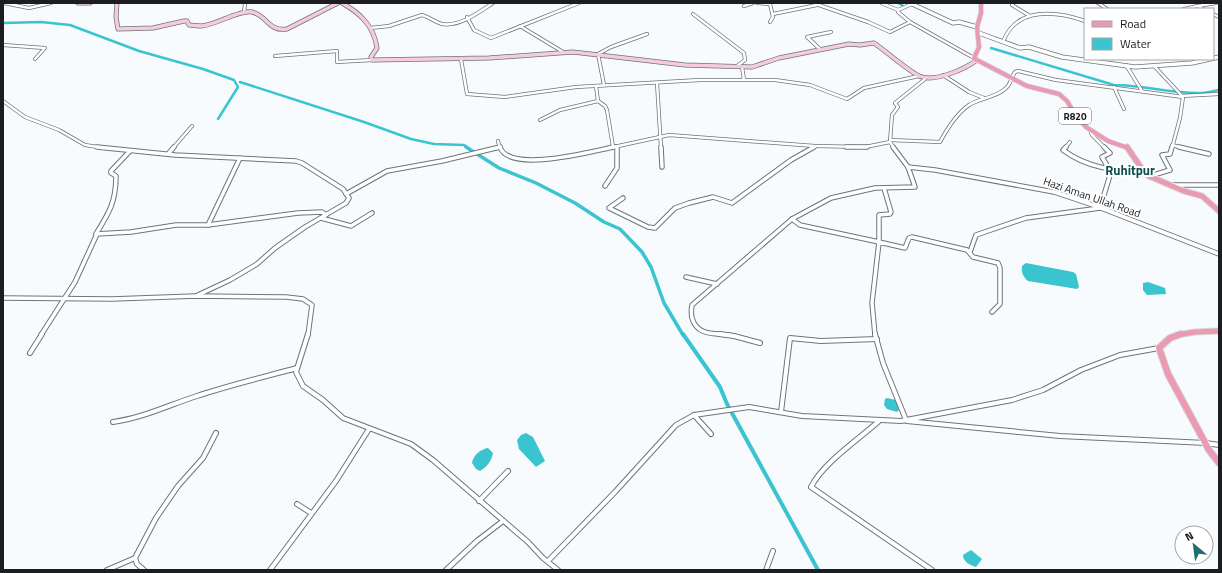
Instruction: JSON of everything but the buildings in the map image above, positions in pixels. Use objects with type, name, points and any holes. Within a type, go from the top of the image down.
[{"type":"main road","points":[[78,3],[90,3]]},
{"type":"main road","points":[[118,3],[116,17],[117,27],[121,29],[152,28],[184,21],[188,21],[189,25],[201,26],[244,13],[255,13],[271,26],[284,30],[338,3]]},
{"type":"main road","points":[[342,3],[358,12],[370,28],[376,41],[377,48],[371,57],[372,60],[461,58],[564,52],[598,54],[625,59],[686,65],[752,67],[779,58],[852,44],[877,44],[925,79],[967,67],[975,59],[979,47],[979,33],[977,27],[981,13],[981,3]]},
{"type":"main road","name":"R820","points":[[975,59],[1027,86],[1054,92],[1063,96],[1079,120],[1090,130],[1108,141],[1128,147],[1144,172],[1149,176],[1168,185],[1202,196],[1219,211]]},
{"type":"main road","points":[[1219,331],[1195,332],[1172,337],[1159,348],[1168,374],[1213,457],[1219,463]]},
{"type":"street","points":[[4,3],[29,8],[51,3]]},
{"type":"street","points":[[244,13],[245,3]]},
{"type":"street","points":[[370,28],[389,26],[422,15],[443,24],[453,23],[493,3]]},
{"type":"street","points":[[467,17],[474,30],[489,37],[520,26],[572,4],[579,3]]},
{"type":"street","points":[[744,6],[753,3]]},
{"type":"street","points":[[757,3],[770,4],[773,14],[770,22]]},
{"type":"street","points":[[813,3],[868,22],[890,32],[910,22]]},
{"type":"street","points":[[881,3],[898,10],[904,18],[910,22],[975,59]]},
{"type":"street","points":[[1013,3],[1012,5],[1030,16]]},
{"type":"street","points":[[1189,8],[1216,3]]},
{"type":"street","points":[[898,10],[911,4],[949,22],[959,22],[977,27]]},
{"type":"street","points":[[773,14],[818,5]]},
{"type":"street","points":[[1198,6],[1202,8]]},
{"type":"street","points":[[1003,42],[1008,32],[1019,22],[1040,13],[1059,14],[1084,21]]},
{"type":"street","points":[[693,14],[744,53],[745,60],[740,67],[744,80]]},
{"type":"street","points":[[520,26],[564,52]]},
{"type":"street","points":[[821,50],[807,37],[831,32]]},
{"type":"street","points":[[979,33],[1020,48],[1029,47],[1062,57],[1084,60]]},
{"type":"street","points":[[604,85],[598,54],[610,47],[647,34]]},
{"type":"street","points":[[3,45],[45,48],[35,59]]},
{"type":"street","points":[[275,56],[337,51],[337,62],[372,60]]},
{"type":"street","points":[[461,58],[467,94],[505,97],[576,87],[604,85],[700,80],[775,80],[810,85],[847,99],[864,88],[919,76]]},
{"type":"street","points":[[1087,60],[1135,67],[1192,64],[1207,60]]},
{"type":"street","points":[[1126,65],[1141,88]]},
{"type":"street","points":[[1155,67],[1182,96]]},
{"type":"street","points":[[498,140],[500,147],[509,157],[535,160],[555,159],[661,136],[678,134],[749,142],[815,146],[865,147],[890,141],[940,142],[951,124],[965,108],[1008,86],[1015,72],[1018,71],[1056,80],[1114,87],[1141,88],[1182,96],[1219,94]]},
{"type":"street","points":[[943,75],[969,92],[984,98]]},
{"type":"street","points":[[760,343],[730,335],[711,335],[703,332],[694,324],[691,309],[695,302],[792,219],[831,198],[875,188],[915,187],[908,168],[890,141],[892,115],[898,107],[895,103],[925,79]]},
{"type":"street","points":[[657,83],[662,167]]},
{"type":"street","points":[[596,86],[598,101]]},
{"type":"street","points":[[1114,87],[1124,109]]},
{"type":"street","points":[[1149,176],[1170,171],[1168,162],[1162,155],[1170,154],[1180,118],[1182,96]]},
{"type":"street","points":[[3,101],[25,117],[59,130],[85,145],[168,154],[282,159],[302,163],[343,189],[349,198],[346,203],[275,248],[257,264],[210,291],[196,296]]},
{"type":"street","points":[[540,120],[560,110],[579,104],[598,101],[605,106],[615,147],[618,168],[605,186]]},
{"type":"street","points":[[168,154],[192,126]]},
{"type":"street","points":[[970,252],[976,235],[1021,220],[1100,208],[1111,172],[1102,157],[1110,153],[1092,135],[1090,130]]},
{"type":"street","points":[[1070,142],[1063,150],[1086,164],[1110,169],[1144,172]]},
{"type":"street","points":[[1172,144],[1209,154]]},
{"type":"street","points":[[623,198],[609,206],[609,208],[648,227],[655,228],[675,208],[711,197],[732,203],[791,160],[809,151],[815,146]]},
{"type":"street","points":[[346,194],[387,171],[442,161],[500,147]]},
{"type":"street","points":[[30,353],[62,299],[75,282],[97,234],[95,234],[111,209],[115,194],[116,176],[111,173],[111,171],[130,151]]},
{"type":"street","points":[[208,225],[240,158]]},
{"type":"street","name":"Hazi Aman Ullah Road","points":[[908,168],[925,168],[1054,192],[1100,208],[1219,254]]},
{"type":"street","points":[[1168,185],[1219,185]]},
{"type":"street","points":[[884,188],[891,212],[890,214],[879,215],[879,242],[872,303],[876,339],[904,420]]},
{"type":"street","points":[[97,234],[131,232],[176,225],[208,225],[298,213],[322,212],[326,215]]},
{"type":"street","points":[[321,218],[351,226],[372,213]]},
{"type":"street","points":[[792,219],[800,225],[905,248],[909,238],[912,236],[970,252],[973,257],[996,262],[999,265],[1000,304],[992,312]]},
{"type":"street","points":[[686,276],[717,284]]},
{"type":"street","points":[[3,298],[152,299],[196,296],[286,296],[303,299],[309,302],[312,309],[309,329],[296,372],[303,386],[323,400],[343,418],[368,429],[411,444],[433,460],[528,542],[543,558],[558,570]]},
{"type":"street","points":[[781,412],[790,338],[822,341],[876,339]]},
{"type":"street","points":[[904,420],[1012,400],[1043,390],[1081,370],[1120,355],[1159,348]]},
{"type":"street","points":[[113,422],[128,420],[150,414],[197,396],[298,368]]},
{"type":"street","points":[[548,561],[615,492],[676,425],[694,415],[708,412],[749,407],[802,416],[879,421],[904,420],[1060,436],[1206,443],[1219,446]]},
{"type":"street","points":[[694,415],[711,434]]},
{"type":"street","points":[[879,421],[826,468],[813,481],[811,487],[932,570]]},
{"type":"street","points":[[270,570],[336,481],[368,429]]},
{"type":"street","points":[[107,570],[135,558],[144,538],[156,518],[178,486],[203,458],[216,433]]},
{"type":"street","points":[[479,501],[508,471]]},
{"type":"street","points":[[297,504],[311,514]]},
{"type":"street","points":[[446,570],[477,541],[503,521]]},
{"type":"street","points":[[766,570],[773,551]]},
{"type":"street","points":[[135,558],[144,570]]},
{"type":"water","points":[[1026,263],[1073,272],[1076,274],[1079,287],[1077,289],[1028,281],[1022,270],[1022,266]]},
{"type":"water","points":[[1148,282],[1165,288],[1166,294],[1147,295],[1143,290],[1143,283]]},
{"type":"water","points":[[885,399],[896,400],[899,410],[897,412],[887,409],[884,405]]},
{"type":"water","points":[[526,433],[533,437],[545,461],[536,467],[519,449],[517,440],[521,435]]},
{"type":"water","points":[[488,448],[493,453],[492,456],[487,465],[480,471],[476,469],[472,463],[474,457],[478,453]]},
{"type":"water","points":[[971,550],[982,559],[976,567],[967,563],[963,557],[963,555]]},
{"type":"waterway","points":[[898,3],[905,7]]},
{"type":"waterway","points":[[3,23],[41,22],[70,25],[139,51],[203,69],[234,80],[238,87],[218,119]]},
{"type":"waterway","points":[[991,48],[1114,85],[1136,86],[1190,93],[1203,93],[1219,90]]},
{"type":"waterway","points":[[240,82],[364,122],[411,139],[434,144],[464,145],[468,148]]},
{"type":"waterway","points":[[466,147],[499,168],[536,183],[575,203],[604,222],[620,229],[642,252],[651,267],[664,303],[683,335]]},
{"type":"waterway","points":[[683,334],[720,387],[727,404],[818,570]]},
{"type":"district","name":"Ruhitpur","points":[[1130,170]]}]
